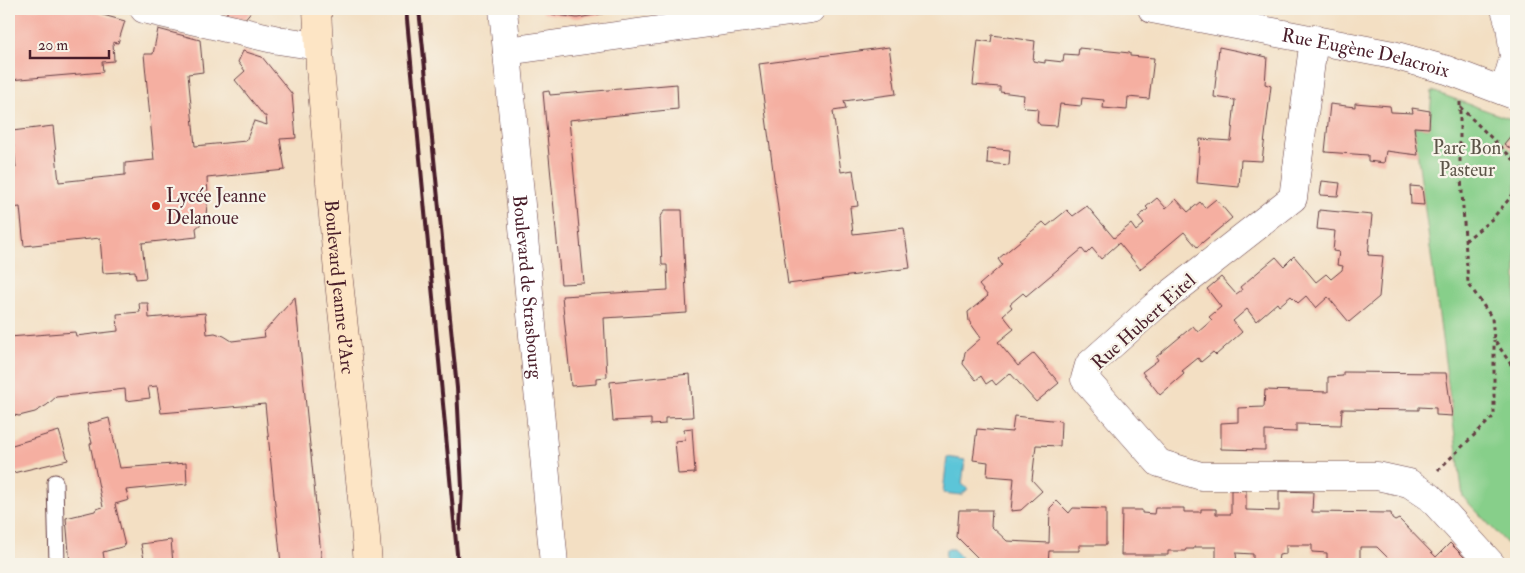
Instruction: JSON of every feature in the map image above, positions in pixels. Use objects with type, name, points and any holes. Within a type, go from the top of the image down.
[{"type":"main road","name":"Boulevard Jeanne d’Arc","points":[[317,9],[318,46],[338,272],[368,564]]},
{"type":"street","points":[[144,9],[278,40],[318,46]]},
{"type":"street","name":"Boulevard de Strasbourg","points":[[503,9],[554,564]]},
{"type":"street","points":[[507,50],[811,9]]},
{"type":"street","name":"Rue Eugène Delacroix","points":[[1152,9],[1393,55],[1447,70],[1510,94]]},
{"type":"street","points":[[1505,9],[1510,26],[1514,57],[1510,94]]},
{"type":"street","name":"Rue Hubert Eitel","points":[[1314,39],[1293,198],[1155,306],[1089,365],[1085,380],[1159,464],[1201,476],[1378,476],[1410,483],[1430,497],[1491,564]]},
{"type":"lane","points":[[55,482],[57,564]]},
{"type":"path","points":[[1419,489],[1494,416],[1494,339],[1492,318],[1468,283],[1460,162],[1460,75]]},
{"type":"path","points":[[1460,106],[1516,162]]},
{"type":"path","points":[[1508,155],[1512,150]]},
{"type":"path","points":[[1465,242],[1492,219],[1516,191]]},
{"type":"path","points":[[1494,339],[1516,372]]},
{"type":"green space","name":"Parc Bon Pasteur","points":[[1432,91],[1516,121],[1516,553],[1463,497],[1414,127],[1429,128]]},
{"type":"water","points":[[947,457],[965,460],[962,484],[968,489],[961,495],[943,493]]},
{"type":"water","points":[[946,549],[953,549],[961,557],[960,564],[945,564]]},
{"type":"building","points":[[9,9],[81,9],[125,21],[118,43],[113,42],[114,61],[102,62],[103,72],[9,80]]},
{"type":"building","points":[[228,9],[253,9],[244,20],[226,16]]},
{"type":"building","points":[[540,9],[625,10],[577,18],[544,13]]},
{"type":"building","points":[[158,29],[200,40],[203,72],[188,74],[195,146],[246,141],[254,121],[267,125],[266,116],[264,116],[235,80],[245,71],[238,62],[243,51],[262,57],[292,94],[296,138],[280,139],[285,170],[207,178],[206,215],[201,224],[196,228],[197,237],[142,243],[146,278],[136,279],[135,271],[103,273],[100,238],[24,246],[20,207],[11,208],[9,196],[9,168],[16,168],[12,131],[53,126],[59,182],[125,175],[125,163],[154,160],[144,54],[153,54]]},
{"type":"building","points":[[992,35],[1035,41],[1033,61],[1045,63],[1045,60],[1063,62],[1064,54],[1078,55],[1079,48],[1130,53],[1130,56],[1154,58],[1149,99],[1128,97],[1127,110],[1103,108],[1104,100],[1082,98],[1081,106],[1060,104],[1057,126],[1040,125],[1037,121],[1038,109],[1026,108],[1023,105],[1024,95],[1000,92],[1000,87],[973,85],[978,40],[991,42]]},
{"type":"building","points":[[889,47],[896,94],[844,101],[846,109],[833,111],[841,172],[853,170],[858,206],[850,207],[853,234],[904,228],[910,268],[788,284],[759,64]]},
{"type":"building","points":[[1219,47],[1267,57],[1265,84],[1271,86],[1262,161],[1241,160],[1239,187],[1197,183],[1200,139],[1231,141],[1235,100],[1214,97]]},
{"type":"building","points":[[677,84],[678,109],[569,120],[584,283],[561,284],[543,92],[549,91],[550,95]]},
{"type":"building","points":[[1355,103],[1390,106],[1391,112],[1413,113],[1412,108],[1430,111],[1429,128],[1414,127],[1418,155],[1386,151],[1384,163],[1368,161],[1368,155],[1325,152],[1330,104],[1355,107]]},
{"type":"building","points":[[1516,129],[1516,153],[1504,144]]},
{"type":"building","points":[[988,148],[1010,150],[1009,165],[987,163]]},
{"type":"building","points":[[1322,181],[1340,183],[1338,196],[1320,195]]},
{"type":"building","points":[[1410,186],[1422,187],[1424,205],[1411,204]]},
{"type":"building","points":[[1157,198],[1166,208],[1176,199],[1188,212],[1200,202],[1205,208],[1216,199],[1232,218],[1197,247],[1184,232],[1140,269],[1119,243],[1101,259],[1092,248],[1086,254],[1082,249],[1026,296],[1023,293],[1010,304],[1012,307],[1003,315],[1014,329],[998,342],[1018,366],[1034,353],[1059,383],[1036,402],[1010,373],[996,385],[992,380],[986,384],[981,376],[976,380],[963,364],[965,352],[981,338],[969,321],[968,312],[988,296],[979,285],[1002,265],[998,259],[1043,222],[1047,226],[1067,210],[1073,216],[1087,206],[1114,238],[1131,224],[1136,231],[1144,224],[1138,217]]},
{"type":"building","points":[[665,210],[682,210],[687,313],[604,318],[607,377],[596,378],[596,384],[571,386],[562,296],[668,290],[667,265],[662,265],[660,218]]},
{"type":"building","points":[[1319,210],[1372,215],[1368,255],[1383,256],[1379,297],[1349,322],[1328,297],[1316,308],[1306,296],[1298,303],[1291,296],[1279,306],[1277,303],[1256,321],[1247,309],[1233,321],[1242,332],[1216,355],[1213,352],[1201,362],[1198,358],[1182,371],[1184,374],[1160,395],[1142,372],[1158,360],[1156,357],[1193,326],[1198,332],[1212,320],[1209,317],[1221,307],[1207,289],[1221,277],[1236,294],[1242,290],[1240,287],[1276,257],[1284,266],[1294,256],[1316,282],[1326,274],[1331,279],[1342,270],[1343,266],[1337,265],[1339,252],[1333,251],[1335,231],[1317,229]]},
{"type":"building","points":[[295,297],[322,564],[281,564],[265,404],[161,413],[157,386],[148,387],[150,398],[126,401],[125,389],[56,397],[35,412],[19,416],[9,414],[9,337],[75,332],[76,336],[118,331],[117,314],[140,312],[139,303],[148,303],[149,318],[205,313],[207,334],[215,333],[232,341],[265,337],[264,332]]},
{"type":"building","points":[[1343,372],[1446,373],[1452,416],[1436,415],[1436,408],[1419,407],[1419,410],[1342,409],[1341,425],[1296,424],[1296,432],[1265,431],[1265,450],[1221,449],[1221,423],[1238,422],[1238,408],[1264,407],[1265,390],[1328,392],[1328,377],[1343,376]]},
{"type":"building","points":[[690,374],[693,417],[665,418],[665,424],[651,425],[651,419],[613,421],[610,382]]},
{"type":"building","points":[[1014,416],[1061,421],[1060,446],[1036,445],[1032,480],[1042,491],[1021,510],[1011,511],[1014,478],[987,476],[988,462],[973,460],[977,429],[1012,432]]},
{"type":"building","points":[[109,418],[120,468],[186,463],[187,484],[126,490],[129,500],[115,504],[125,546],[103,552],[105,564],[70,564],[66,518],[95,511],[103,507],[87,424]]},
{"type":"building","points":[[692,428],[695,473],[678,474],[675,441],[685,440],[684,429]]},
{"type":"building","points":[[59,431],[68,460],[9,474],[9,446]]},
{"type":"building","points":[[1231,490],[1246,490],[1246,510],[1279,511],[1279,491],[1313,492],[1312,512],[1391,513],[1392,519],[1395,521],[1399,519],[1436,557],[1450,543],[1471,564],[1384,564],[1389,559],[1377,547],[1360,547],[1360,563],[1327,564],[1327,553],[1312,552],[1312,545],[1286,545],[1286,554],[1279,555],[1278,561],[1262,560],[1263,564],[1253,563],[1253,554],[1236,553],[1237,564],[1216,564],[1216,547],[1194,547],[1194,549],[1186,549],[1185,551],[1168,551],[1168,555],[1121,555],[1122,510],[1142,510],[1142,513],[1154,514],[1155,508],[1184,508],[1184,512],[1201,512],[1201,509],[1216,509],[1216,514],[1231,514]]},
{"type":"building","points":[[1057,501],[1069,513],[1073,508],[1106,509],[1106,545],[1079,545],[1079,551],[1049,551],[1048,564],[980,564],[980,560],[957,537],[959,510],[992,510],[991,526],[1007,541],[1049,543],[1050,508]]},
{"type":"building","points":[[171,540],[173,564],[145,564],[141,544]]},
{"type":"railway","points":[[406,9],[458,564]]},
{"type":"railway","points":[[419,9],[457,388],[462,488],[460,529]]},
{"type":"place","name":"Lycée Jeanne Delanoue","points":[[156,206]]}]
